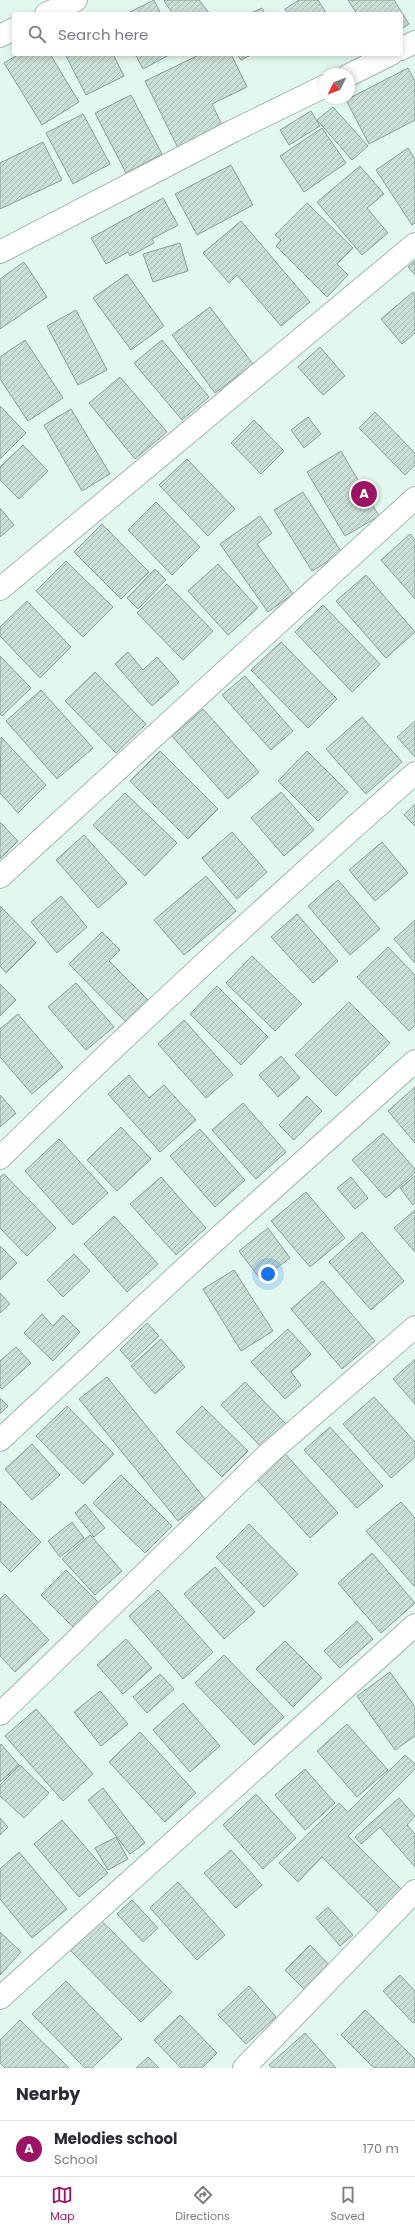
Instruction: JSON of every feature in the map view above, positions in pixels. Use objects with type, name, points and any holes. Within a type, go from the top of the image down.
[{"type":"street","points":[[50,12],[76,0]]},
{"type":"street","points":[[0,36],[12,30]]},
{"type":"street","points":[[403,48],[415,42]]},
{"type":"street","points":[[355,71],[387,56]]},
{"type":"street","points":[[0,252],[233,131],[319,89]]},
{"type":"street","points":[[0,589],[415,244]]},
{"type":"street","points":[[0,877],[415,498]]},
{"type":"street","points":[[0,1158],[102,1057],[255,915],[415,772]]},
{"type":"street","points":[[0,1440],[198,1257],[415,1060]]},
{"type":"street","points":[[0,1714],[268,1454],[415,1327]]},
{"type":"street","points":[[0,1998],[415,1626]]},
{"type":"street","points":[[244,2068],[415,1891]]},
{"type":"building","points":[[154,0],[160,12],[130,12]]},
{"type":"building","points":[[199,0],[208,12],[172,12],[164,1]]},
{"type":"building","points":[[299,0],[318,0],[326,12],[287,12],[285,9]]},
{"type":"building","points":[[348,0],[394,0],[402,12],[356,12]]},
{"type":"building","points":[[262,8],[264,12],[253,12]]},
{"type":"building","points":[[403,14],[409,24],[403,28]]},
{"type":"building","points":[[16,56],[51,56],[79,102],[42,125],[4,63]]},
{"type":"building","points":[[66,56],[114,56],[124,76],[86,95]]},
{"type":"building","points":[[136,56],[167,56],[143,69]]},
{"type":"building","points":[[197,56],[232,56],[247,87],[212,104],[223,127],[178,148],[145,81]]},
{"type":"building","points":[[238,56],[249,56],[241,60]]},
{"type":"building","points":[[408,68],[415,81],[415,120],[369,144],[348,104],[355,104],[355,95]]},
{"type":"building","points":[[131,95],[162,154],[126,173],[95,113]]},
{"type":"building","points":[[333,107],[368,146],[352,160],[317,120]]},
{"type":"building","points":[[311,111],[320,126],[289,145],[280,130]]},
{"type":"building","points":[[83,114],[110,164],[73,184],[46,133]]},
{"type":"building","points":[[322,128],[346,163],[304,192],[280,156]]},
{"type":"building","points":[[43,142],[62,180],[0,209],[0,163]]},
{"type":"building","points":[[408,148],[415,159],[415,223],[412,225],[376,170]]},
{"type":"building","points":[[231,165],[253,205],[197,235],[175,194]]},
{"type":"building","points":[[360,166],[384,194],[367,208],[388,233],[362,255],[317,202]]},
{"type":"building","points":[[163,198],[178,225],[152,239],[154,243],[130,256],[128,252],[106,264],[91,238]]},
{"type":"building","points":[[307,203],[353,248],[337,264],[348,275],[327,297],[276,246],[281,240],[275,235]]},
{"type":"building","points":[[241,221],[310,302],[281,326],[237,275],[229,283],[203,253]]},
{"type":"building","points":[[180,243],[188,271],[153,282],[143,254]]},
{"type":"building","points":[[415,261],[415,275],[408,267]]},
{"type":"building","points":[[24,262],[47,297],[0,329],[0,279]]},
{"type":"building","points":[[127,274],[164,326],[131,350],[93,298]]},
{"type":"building","points":[[413,292],[415,295],[415,333],[402,344],[381,319]]},
{"type":"building","points":[[210,307],[253,364],[215,393],[172,335]]},
{"type":"building","points":[[76,310],[107,370],[78,385],[47,326]]},
{"type":"building","points":[[25,340],[63,398],[28,421],[0,379],[0,357]]},
{"type":"building","points":[[162,340],[209,397],[182,420],[134,363]]},
{"type":"building","points":[[320,347],[345,376],[323,395],[298,367]]},
{"type":"building","points":[[120,377],[167,432],[135,459],[89,403]]},
{"type":"building","points":[[0,406],[26,433],[0,459]]},
{"type":"building","points":[[71,409],[110,474],[82,491],[44,425]]},
{"type":"building","points":[[375,412],[415,453],[415,465],[405,475],[359,428]]},
{"type":"building","points":[[308,417],[321,434],[304,448],[291,430]]},
{"type":"building","points":[[254,420],[284,451],[261,474],[231,443]]},
{"type":"building","points":[[23,445],[48,471],[19,499],[0,480],[0,467]]},
{"type":"building","points":[[341,451],[379,516],[345,536],[307,472]]},
{"type":"building","points":[[187,459],[235,509],[208,536],[159,485]]},
{"type":"building","points":[[303,492],[342,553],[312,571],[274,510]]},
{"type":"building","points":[[156,502],[200,547],[172,575],[128,530]]},
{"type":"building","points":[[0,508],[14,525],[0,537]]},
{"type":"building","points":[[260,516],[272,533],[257,544],[293,594],[268,612],[220,544]]},
{"type":"building","points":[[102,524],[149,572],[121,599],[74,552]]},
{"type":"building","points":[[410,534],[415,540],[415,599],[381,560]]},
{"type":"building","points":[[66,561],[113,607],[83,637],[36,591]]},
{"type":"building","points":[[218,564],[258,608],[228,635],[188,591]]},
{"type":"building","points":[[155,569],[166,580],[138,609],[127,598]]},
{"type":"building","points":[[366,575],[415,632],[386,658],[336,601]]},
{"type":"building","points":[[167,584],[213,631],[183,660],[137,613]]},
{"type":"building","points":[[27,601],[71,647],[40,678],[0,636],[0,627]]},
{"type":"building","points":[[323,605],[380,664],[352,692],[295,632]]},
{"type":"building","points":[[281,642],[337,699],[308,728],[251,670]]},
{"type":"building","points":[[128,652],[143,670],[157,657],[179,682],[152,706],[115,664]]},
{"type":"building","points":[[0,656],[31,688],[2,716],[0,714]]},
{"type":"building","points":[[95,672],[146,724],[116,753],[65,701]]},
{"type":"building","points":[[245,676],[293,731],[271,750],[222,695]]},
{"type":"building","points":[[41,690],[93,748],[57,779],[6,721]]},
{"type":"building","points":[[203,709],[259,772],[228,799],[172,736]]},
{"type":"building","points":[[362,717],[402,762],[366,794],[326,749]]},
{"type":"building","points":[[415,721],[415,757],[397,737]]},
{"type":"building","points":[[1,737],[46,785],[18,813],[0,793]]},
{"type":"building","points":[[160,751],[218,809],[188,839],[130,781]]},
{"type":"building","points":[[307,751],[348,792],[318,821],[278,781]]},
{"type":"building","points":[[281,792],[314,830],[284,856],[251,818]]},
{"type":"building","points":[[125,793],[177,843],[145,876],[93,825]]},
{"type":"building","points":[[415,804],[415,826],[404,815]]},
{"type":"building","points":[[0,822],[18,841],[0,859]]},
{"type":"building","points":[[232,832],[267,872],[237,899],[202,858]]},
{"type":"building","points":[[84,835],[127,883],[98,908],[56,860]]},
{"type":"building","points":[[382,842],[408,873],[375,901],[349,870]]},
{"type":"building","points":[[206,876],[236,911],[184,955],[154,920]]},
{"type":"building","points":[[338,880],[380,929],[350,955],[308,906]]},
{"type":"building","points":[[61,896],[87,927],[57,953],[31,922]]},
{"type":"building","points":[[0,906],[36,943],[6,973],[0,966]]},
{"type":"building","points":[[297,914],[338,961],[313,983],[271,937]]},
{"type":"building","points":[[415,920],[415,963],[394,939]]},
{"type":"building","points":[[102,932],[120,950],[109,961],[149,1001],[126,1022],[69,964]]},
{"type":"building","points":[[388,947],[415,975],[415,1025],[409,1031],[357,977]]},
{"type":"building","points":[[252,956],[302,1004],[275,1031],[226,983]]},
{"type":"building","points":[[76,983],[114,1027],[86,1050],[48,1007]]},
{"type":"building","points":[[0,984],[16,1000],[0,1016]]},
{"type":"building","points":[[217,986],[268,1037],[241,1065],[190,1014]]},
{"type":"building","points":[[349,1002],[390,1043],[336,1096],[295,1055]]},
{"type":"building","points":[[18,1014],[63,1067],[32,1094],[0,1057],[0,1029]]},
{"type":"building","points":[[184,1020],[233,1075],[206,1098],[158,1044]]},
{"type":"building","points":[[281,1056],[300,1078],[278,1097],[259,1075]]},
{"type":"building","points":[[129,1075],[149,1098],[164,1085],[196,1120],[160,1152],[108,1094]]},
{"type":"building","points":[[415,1087],[415,1143],[388,1111]]},
{"type":"building","points":[[0,1095],[16,1113],[0,1127]]},
{"type":"building","points":[[307,1096],[322,1111],[294,1140],[279,1125]]},
{"type":"building","points":[[243,1103],[286,1152],[256,1179],[212,1130]]},
{"type":"building","points":[[121,1127],[151,1159],[117,1191],[87,1160]]},
{"type":"building","points":[[200,1129],[245,1180],[215,1207],[170,1156]]},
{"type":"building","points":[[383,1133],[415,1169],[415,1173],[386,1198],[352,1160]]},
{"type":"building","points":[[59,1139],[108,1193],[73,1225],[25,1171]]},
{"type":"building","points":[[4,1174],[56,1228],[27,1256],[0,1228],[0,1177]]},
{"type":"building","points":[[415,1176],[415,1203],[413,1205],[400,1188]]},
{"type":"building","points":[[161,1177],[206,1228],[176,1255],[130,1204]]},
{"type":"building","points":[[351,1177],[368,1198],[355,1209],[337,1188]]},
{"type":"building","points":[[306,1192],[345,1238],[310,1267],[271,1221]]},
{"type":"building","points":[[415,1210],[415,1252],[394,1228]]},
{"type":"building","points":[[114,1216],[158,1264],[127,1292],[84,1244]]},
{"type":"building","points":[[268,1228],[290,1258],[261,1280],[239,1251]]},
{"type":"building","points":[[362,1232],[404,1281],[371,1310],[329,1262]]},
{"type":"building","points":[[0,1246],[17,1263],[0,1280]]},
{"type":"building","points":[[74,1254],[90,1271],[63,1297],[47,1280]]},
{"type":"building","points":[[234,1270],[273,1331],[241,1351],[203,1289]]},
{"type":"building","points":[[323,1281],[375,1341],[342,1369],[291,1309]]},
{"type":"building","points":[[0,1293],[10,1304],[0,1313]]},
{"type":"building","points":[[42,1314],[53,1326],[63,1315],[80,1332],[53,1361],[24,1333]]},
{"type":"building","points":[[147,1323],[159,1336],[131,1362],[120,1350]]},
{"type":"building","points":[[288,1329],[311,1354],[291,1372],[301,1385],[285,1399],[251,1362]]},
{"type":"building","points":[[161,1339],[185,1367],[155,1394],[131,1366]]},
{"type":"building","points":[[16,1347],[31,1363],[2,1389],[0,1387],[0,1361]]},
{"type":"building","points":[[415,1359],[415,1404],[393,1379]]},
{"type":"building","points":[[107,1377],[205,1499],[178,1521],[79,1399]]},
{"type":"building","points":[[245,1382],[286,1424],[262,1448],[221,1405]]},
{"type":"building","points":[[374,1397],[415,1442],[415,1457],[391,1478],[343,1424]]},
{"type":"building","points":[[0,1398],[8,1406],[0,1414]]},
{"type":"building","points":[[67,1406],[114,1454],[83,1484],[36,1436]]},
{"type":"building","points":[[202,1406],[248,1451],[222,1477],[176,1432]]},
{"type":"building","points":[[330,1427],[383,1486],[357,1508],[304,1450]]},
{"type":"building","points":[[32,1444],[60,1475],[32,1500],[5,1469]]},
{"type":"building","points":[[281,1449],[338,1513],[310,1538],[253,1475]]},
{"type":"building","points":[[121,1475],[172,1526],[145,1553],[93,1503]]},
{"type":"building","points":[[0,1501],[41,1542],[11,1572],[0,1561]]},
{"type":"building","points":[[401,1502],[415,1518],[415,1587],[366,1531]]},
{"type":"building","points":[[85,1504],[105,1528],[94,1537],[75,1513]]},
{"type":"building","points":[[72,1522],[84,1538],[60,1557],[48,1541]]},
{"type":"building","points":[[249,1524],[298,1574],[264,1607],[216,1557]]},
{"type":"building","points":[[90,1535],[122,1571],[95,1595],[62,1559]]},
{"type":"building","points":[[372,1553],[415,1603],[381,1633],[338,1583]]},
{"type":"building","points":[[215,1567],[255,1612],[224,1639],[184,1594]]},
{"type":"building","points":[[66,1570],[100,1604],[75,1629],[41,1595]]},
{"type":"building","points":[[158,1590],[213,1652],[183,1679],[129,1616]]},
{"type":"building","points":[[5,1594],[49,1640],[15,1672],[0,1656],[0,1599]]},
{"type":"building","points":[[357,1621],[373,1639],[340,1668],[324,1651]]},
{"type":"building","points":[[126,1639],[152,1668],[123,1694],[97,1665]]},
{"type":"building","points":[[285,1641],[322,1678],[293,1707],[256,1669]]},
{"type":"building","points":[[224,1655],[284,1717],[254,1745],[195,1683]]},
{"type":"building","points":[[390,1672],[415,1707],[415,1736],[395,1750],[357,1696]]},
{"type":"building","points":[[160,1674],[174,1689],[147,1713],[133,1697]]},
{"type":"building","points":[[100,1691],[128,1724],[101,1746],[74,1712]]},
{"type":"building","points":[[183,1703],[220,1746],[190,1772],[153,1730]]},
{"type":"building","points":[[36,1709],[93,1774],[63,1801],[5,1736]]},
{"type":"building","points":[[347,1724],[388,1770],[357,1797],[317,1751]]},
{"type":"building","points":[[140,1732],[196,1793],[165,1822],[109,1762]]},
{"type":"building","points":[[1,1744],[19,1765],[0,1782],[0,1745]]},
{"type":"building","points":[[405,1755],[415,1764],[415,1769],[348,1836],[406,1894],[383,1917],[322,1857],[298,1882],[279,1863],[339,1803],[348,1812]]},
{"type":"building","points":[[20,1765],[49,1793],[24,1818],[0,1796],[0,1785]]},
{"type":"building","points":[[305,1769],[335,1803],[305,1830],[275,1795]]},
{"type":"building","points":[[103,1788],[145,1843],[130,1854],[88,1800]]},
{"type":"building","points":[[256,1794],[296,1838],[263,1869],[223,1825]]},
{"type":"building","points":[[399,1798],[415,1816],[407,1825],[415,1834],[415,1867],[380,1827],[361,1844],[355,1837]]},
{"type":"building","points":[[0,1818],[8,1827],[0,1835]]},
{"type":"building","points":[[62,1820],[108,1873],[79,1897],[34,1844]]},
{"type":"building","points":[[116,1837],[128,1859],[108,1870],[95,1848]]},
{"type":"building","points":[[231,1850],[262,1885],[236,1908],[204,1873]]},
{"type":"building","points":[[19,1852],[67,1909],[32,1938],[0,1899],[0,1869]]},
{"type":"building","points":[[178,1882],[225,1935],[197,1960],[150,1908]]},
{"type":"building","points":[[132,1900],[158,1928],[143,1942],[117,1914]]},
{"type":"building","points":[[328,1907],[353,1935],[340,1946],[316,1918]]},
{"type":"building","points":[[99,1918],[172,1992],[141,2022],[68,1948]]},
{"type":"building","points":[[0,1932],[21,1952],[0,1975]]},
{"type":"building","points":[[310,1945],[333,1969],[308,1993],[285,1970]]},
{"type":"building","points":[[400,1975],[415,1991],[415,2022],[413,2023],[383,1991]]},
{"type":"building","points":[[66,1981],[122,2039],[92,2068],[85,2068],[32,2014]]},
{"type":"building","points":[[249,1986],[276,2017],[246,2044],[218,2015]]},
{"type":"building","points":[[365,2010],[415,2059],[415,2068],[374,2068],[341,2035]]},
{"type":"building","points":[[180,2015],[217,2053],[202,2068],[181,2068],[154,2040]]},
{"type":"building","points":[[20,2020],[69,2068],[5,2068],[0,2063],[0,2040]]},
{"type":"building","points":[[305,2033],[336,2068],[272,2068],[269,2065]]},
{"type":"building","points":[[148,2057],[159,2068],[136,2068]]},
{"type":"place","name":"Melodies school","points":[[364,494]]}]
